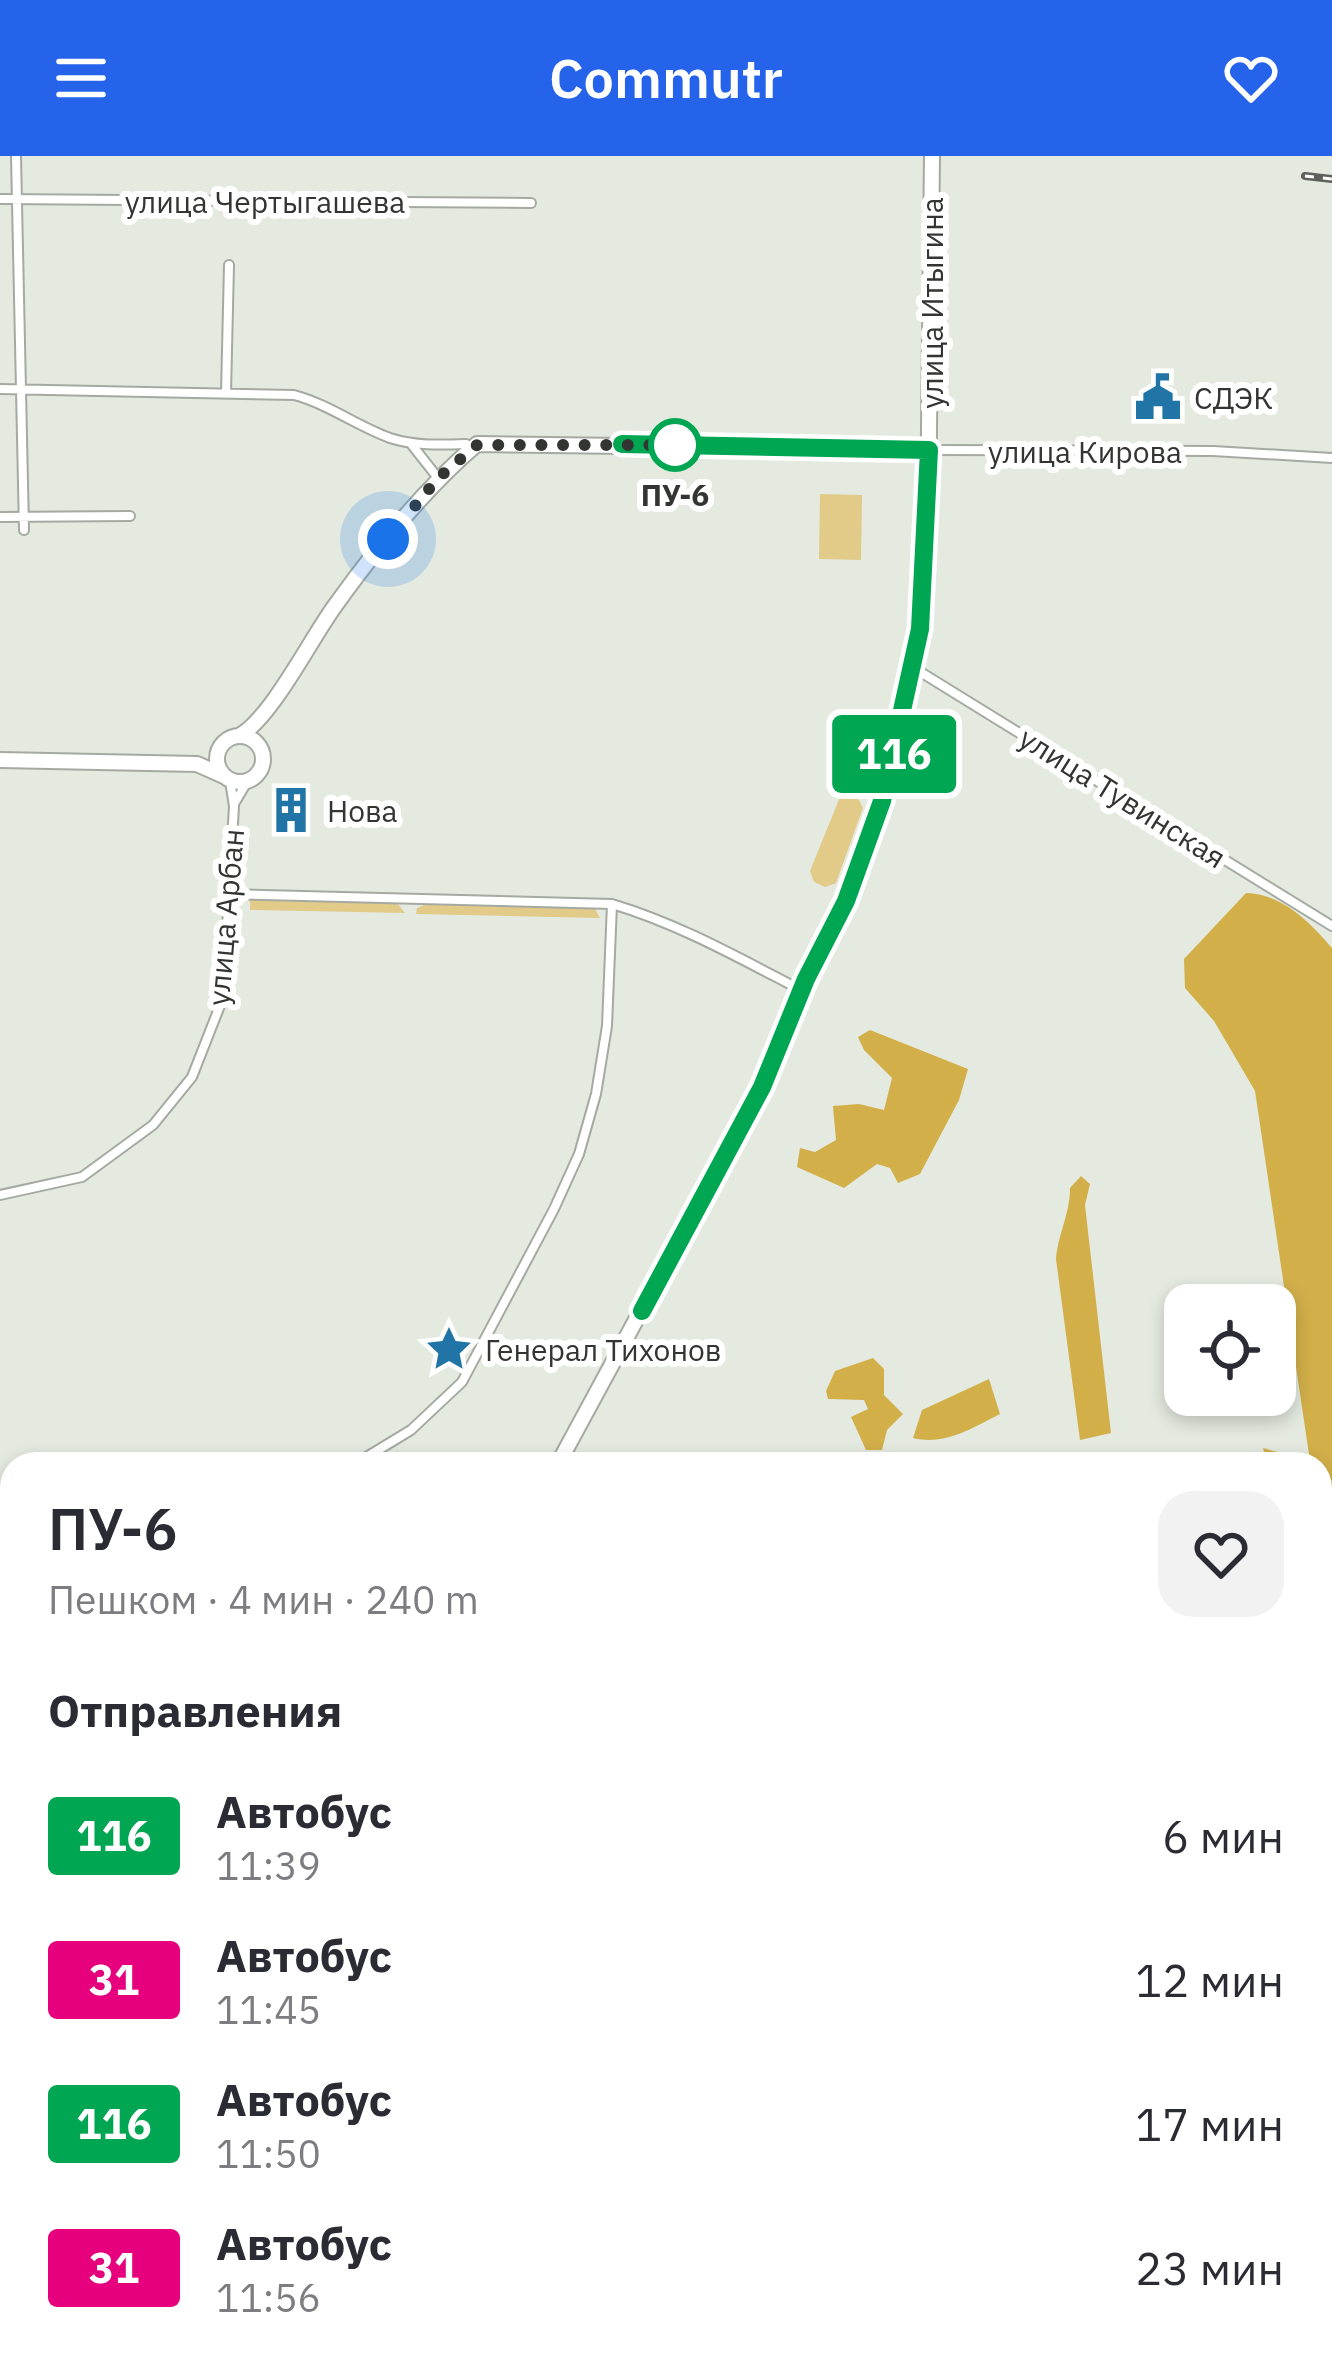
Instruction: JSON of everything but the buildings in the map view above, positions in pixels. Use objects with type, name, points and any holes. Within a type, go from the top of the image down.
[{"type":"main road","name":"улица Итыгина","points":[[562,1452],[762,1087],[846,901],[869,838],[920,629],[929,450],[932,156]]},
{"type":"main road","name":"улица Кирова","points":[[472,444],[929,450]]},
{"type":"main road","points":[[197,764],[259,720],[338,601],[438,478],[472,444]]},
{"type":"main road","points":[[0,760],[197,764],[227,779],[247,782],[264,764],[259,720]]},
{"type":"main road","points":[[239,736],[259,745]]},
{"type":"main road","points":[[218,753],[218,768],[227,779]]},
{"type":"street","points":[[16,156],[24,530]]},
{"type":"street","name":"улица Чертыгашева","points":[[0,199],[531,203]]},
{"type":"street","points":[[226,393],[229,265]]},
{"type":"street","points":[[0,389],[295,395],[389,437],[412,443],[472,444]]},
{"type":"street","points":[[412,443],[438,478]]},
{"type":"street","name":"улица Кирова","points":[[929,450],[1213,451],[1332,458]]},
{"type":"street","points":[[0,517],[130,516]]},
{"type":"street","name":"улица Тувинская","points":[[914,668],[1332,926]]},
{"type":"street","points":[[227,779],[234,806]]},
{"type":"street","points":[[234,806],[247,782]]},
{"type":"street","name":"улица Арбан","points":[[0,1195],[82,1177],[154,1125],[192,1077],[223,998],[234,806]]},
{"type":"street","points":[[228,894],[611,904],[706,940],[802,990]]},
{"type":"street","points":[[375,1452],[411,1430],[462,1382],[579,1154],[596,1094],[607,1026],[611,904]]},
{"type":"shaded area","points":[[820,494],[862,495],[861,560],[819,559]]},
{"type":"shaded area","points":[[847,794],[863,808],[836,883],[825,887],[814,882],[810,871],[840,797]]},
{"type":"shaded area","points":[[1246,893],[1283,904],[1332,948],[1332,1452],[1309,1452],[1296,1367],[1296,1284],[1284,1284],[1255,1091],[1214,1021],[1185,988],[1184,959]]},
{"type":"shaded area","points":[[250,899],[397,903],[405,913],[250,910]]},
{"type":"shaded area","points":[[427,904],[584,907],[595,909],[600,918],[416,914],[417,908]]},
{"type":"shaded area","points":[[870,1030],[968,1069],[959,1100],[920,1174],[898,1183],[890,1168],[877,1164],[844,1188],[797,1167],[800,1148],[815,1152],[836,1140],[833,1106],[859,1104],[884,1110],[892,1078],[864,1050],[858,1037]]},
{"type":"shaded area","points":[[1081,1176],[1090,1184],[1085,1205],[1111,1433],[1080,1440],[1056,1259],[1070,1188]]},
{"type":"shaded area","points":[[873,1358],[884,1369],[884,1395],[903,1414],[887,1430],[882,1450],[866,1450],[851,1417],[868,1409],[864,1400],[828,1399],[826,1391],[835,1371]]},
{"type":"shaded area","points":[[989,1379],[1000,1414],[947,1438],[913,1438],[922,1410]]},
{"type":"railway","points":[[1305,176],[1332,179]]},
{"type":"bus line","name":"116","points":[[622,444],[929,450],[920,629],[882,801],[846,901],[806,979],[762,1087],[642,1311]]},
{"type":"place","name":"СДЭК","points":[[1158,397]]},
{"type":"place","name":"ПУ-6","points":[[675,445]]},
{"type":"place","name":"Нова","points":[[291,810]]},
{"type":"place","name":"Генерал Тихонов","points":[[449,1349]]},
{"type":"route","points":[[388,539],[438,478],[477,445],[675,445]]}]
